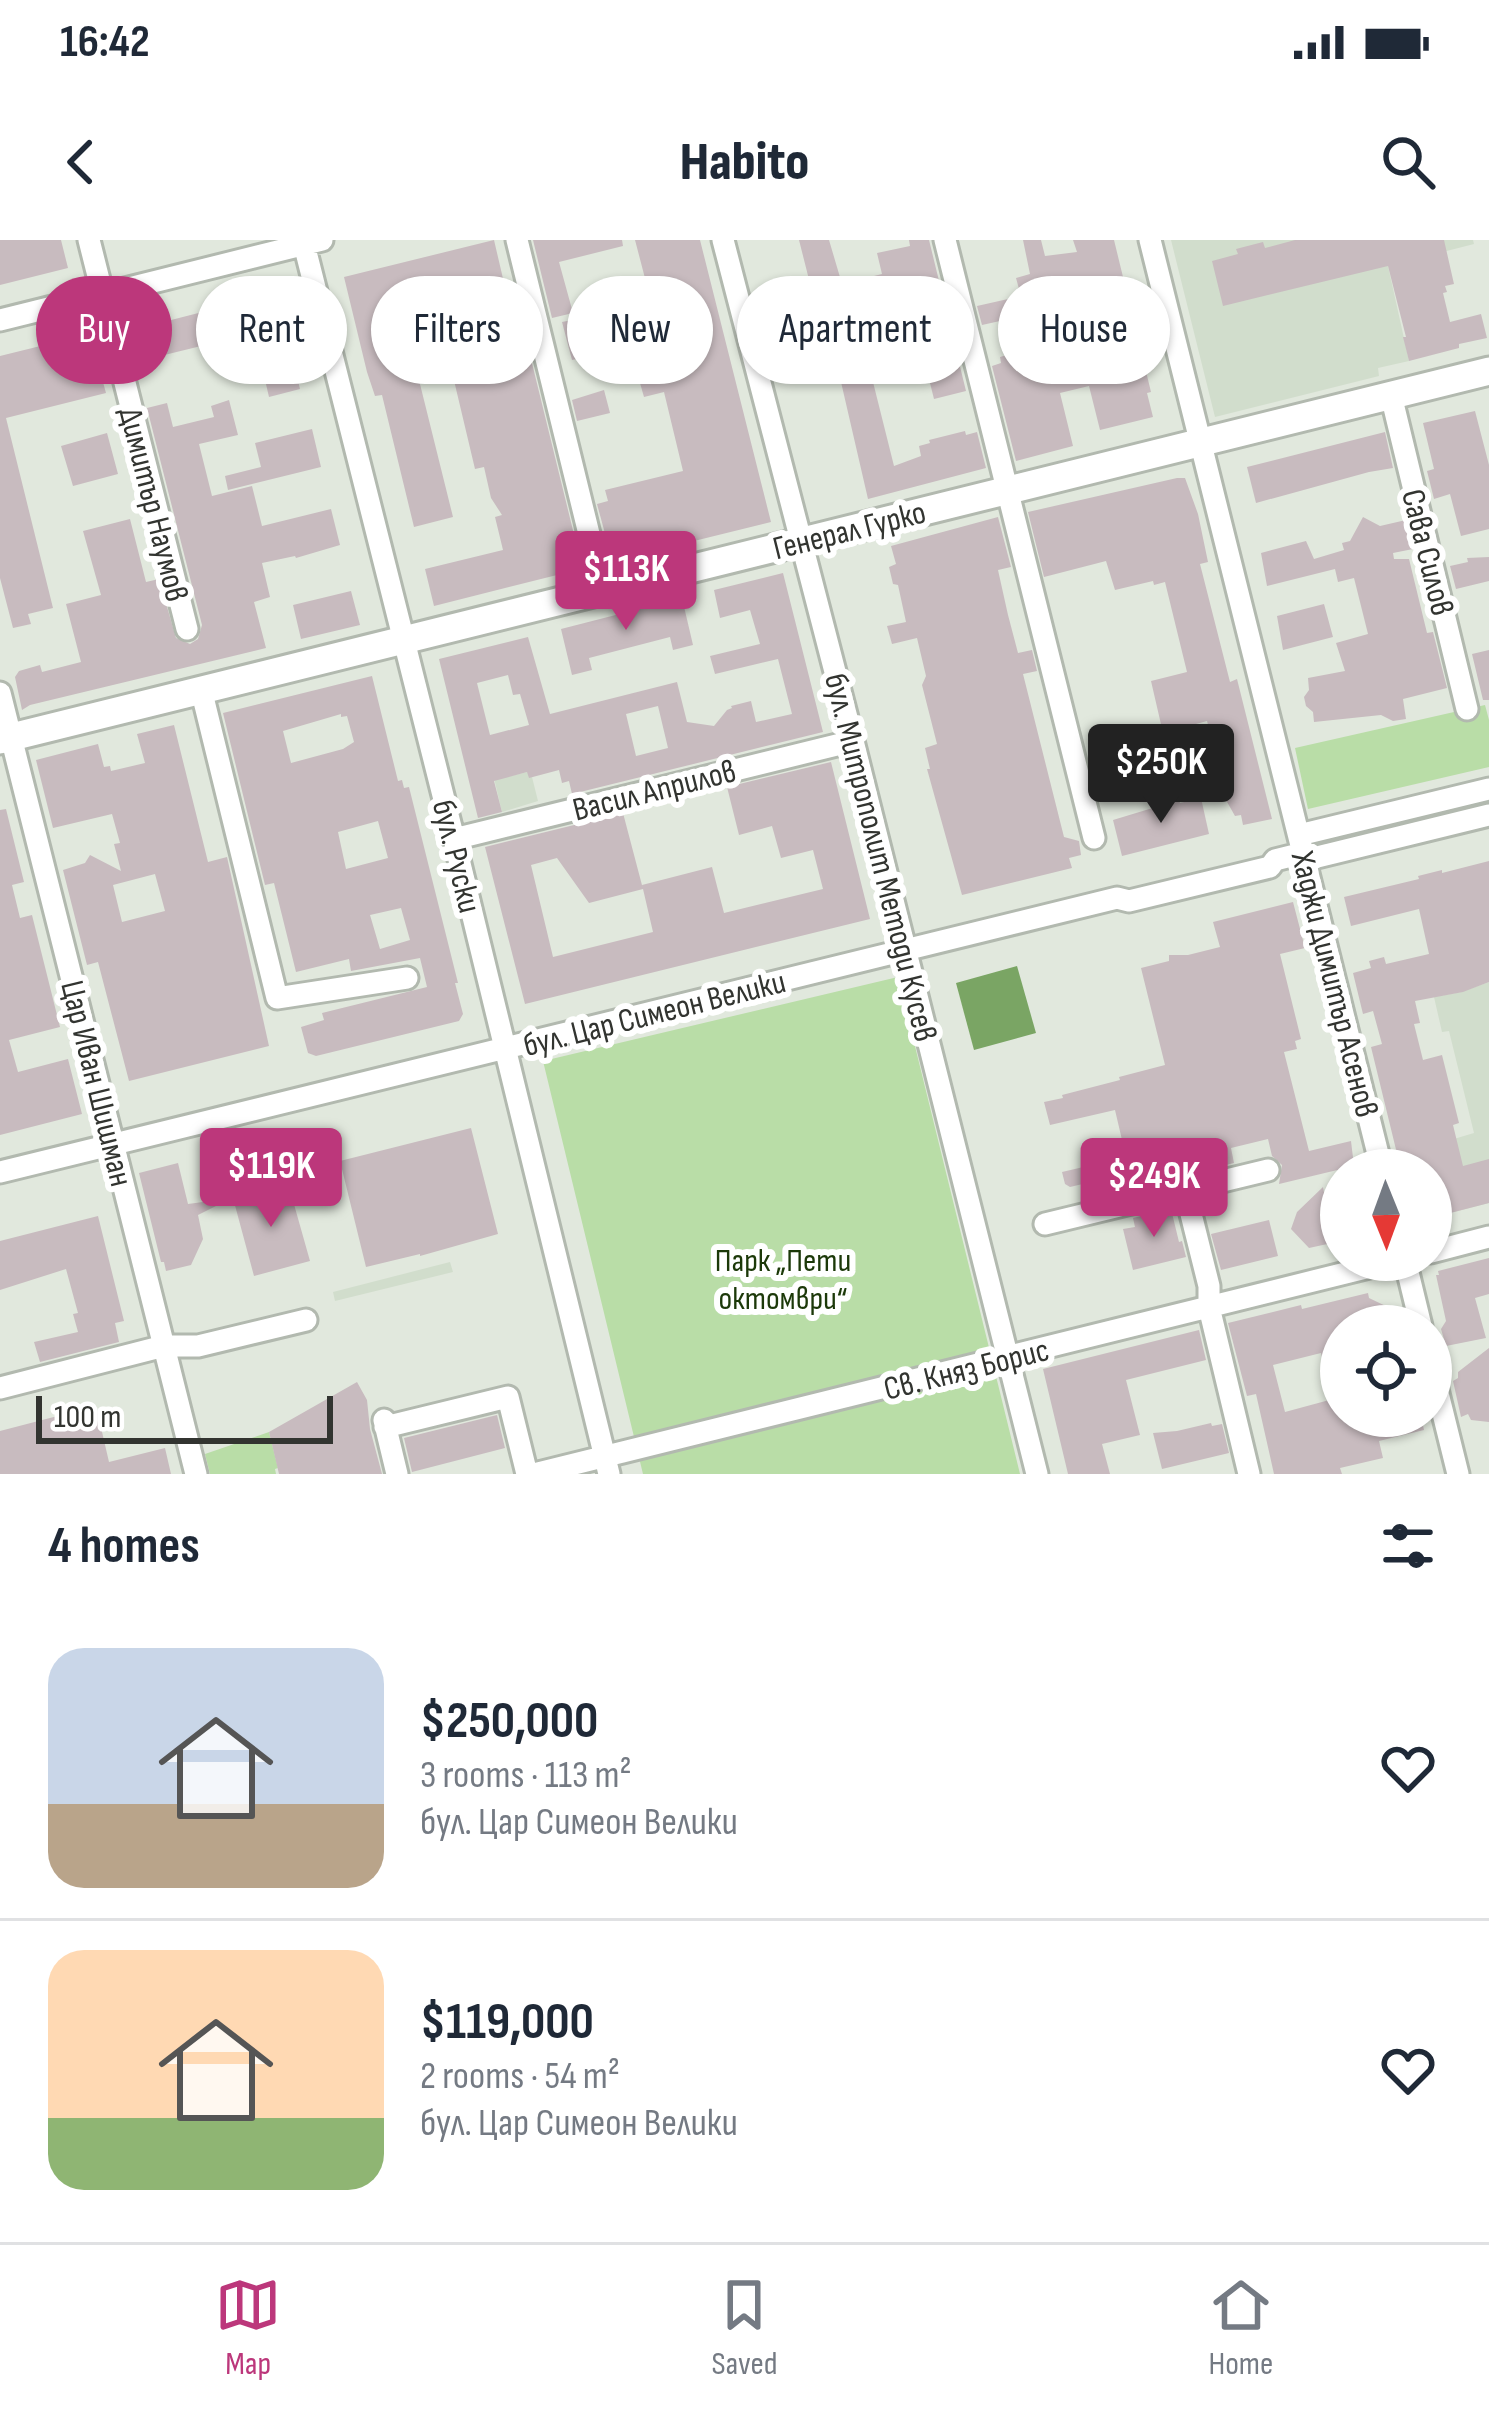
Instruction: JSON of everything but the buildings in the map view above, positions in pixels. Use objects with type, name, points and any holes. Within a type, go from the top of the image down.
[{"type":"main road","name":"Генерал Гурко","points":[[6,738],[1489,370]]},
{"type":"street","name":"Димитър Наумов","points":[[89,240],[98,276]]},
{"type":"street","points":[[517,240],[603,591]]},
{"type":"street","name":"бул. Митрополит Методи Кусев","points":[[723,240],[1037,1474]]},
{"type":"street","points":[[945,240],[1094,838]]},
{"type":"street","name":"Хаджи Димитър Асенов","points":[[1150,240],[1377,1149]]},
{"type":"street","points":[[172,277],[310,242]]},
{"type":"street","name":"бул. Руски","points":[[310,242],[402,640],[607,1465]]},
{"type":"street","points":[[0,320],[36,311]]},
{"type":"street","name":"Димитър Наумов","points":[[125,384],[187,629]]},
{"type":"street","name":"Сава Силов","points":[[1391,395],[1468,709]]},
{"type":"street","points":[[201,689],[277,998],[407,977]]},
{"type":"street","name":"Цар Иван Шишман","points":[[0,693],[6,738],[196,1474]]},
{"type":"street","name":"Васил Априлов","points":[[454,839],[854,741]]},
{"type":"street","name":"бул. Цар Симеон Велики","points":[[0,1172],[1117,898],[1130,902],[1270,867],[1275,860],[1302,849],[1489,789]]},
{"type":"street","name":"бул. Цар Симеон Велики","points":[[1302,849],[1489,815]]},
{"type":"street","points":[[1045,1224],[1268,1169]]},
{"type":"street","points":[[1185,1190],[1249,1474]]},
{"type":"street","points":[[1452,1247],[1489,1237]]},
{"type":"street","name":"Св. Княз Борис","points":[[530,1474],[607,1465],[1320,1280]]},
{"type":"street","points":[[0,1388],[164,1346],[198,1346],[306,1320]]},
{"type":"street","points":[[397,1474],[385,1423],[508,1397],[530,1474]]},
{"type":"street","points":[[1449,1437],[1458,1474]]},
{"type":"shaded area","points":[[1171,240],[1473,240],[1474,244],[1388,266],[1409,361],[1378,368],[1379,376],[1215,417]]},
{"type":"shaded area","points":[[527,772],[538,801],[502,812],[493,774]]},
{"type":"shaded area","points":[[1017,966],[1036,1033],[974,1050],[956,983]]},
{"type":"shaded area","points":[[1489,982],[1489,1203],[1454,1212],[1452,1149],[1438,1149],[1437,1144],[1474,1133],[1449,1031],[1442,1032],[1434,997]]},
{"type":"shaded area","points":[[450,1262],[453,1272],[335,1301],[333,1292]]},
{"type":"green space","points":[[1485,705],[1489,767],[1308,809],[1295,748]]},
{"type":"green space","name":"Парк „Пети октомври“","points":[[898,977],[1020,1474],[643,1474],[543,1061]]},
{"type":"green space","points":[[269,1432],[276,1474],[210,1474],[205,1454]]}]
